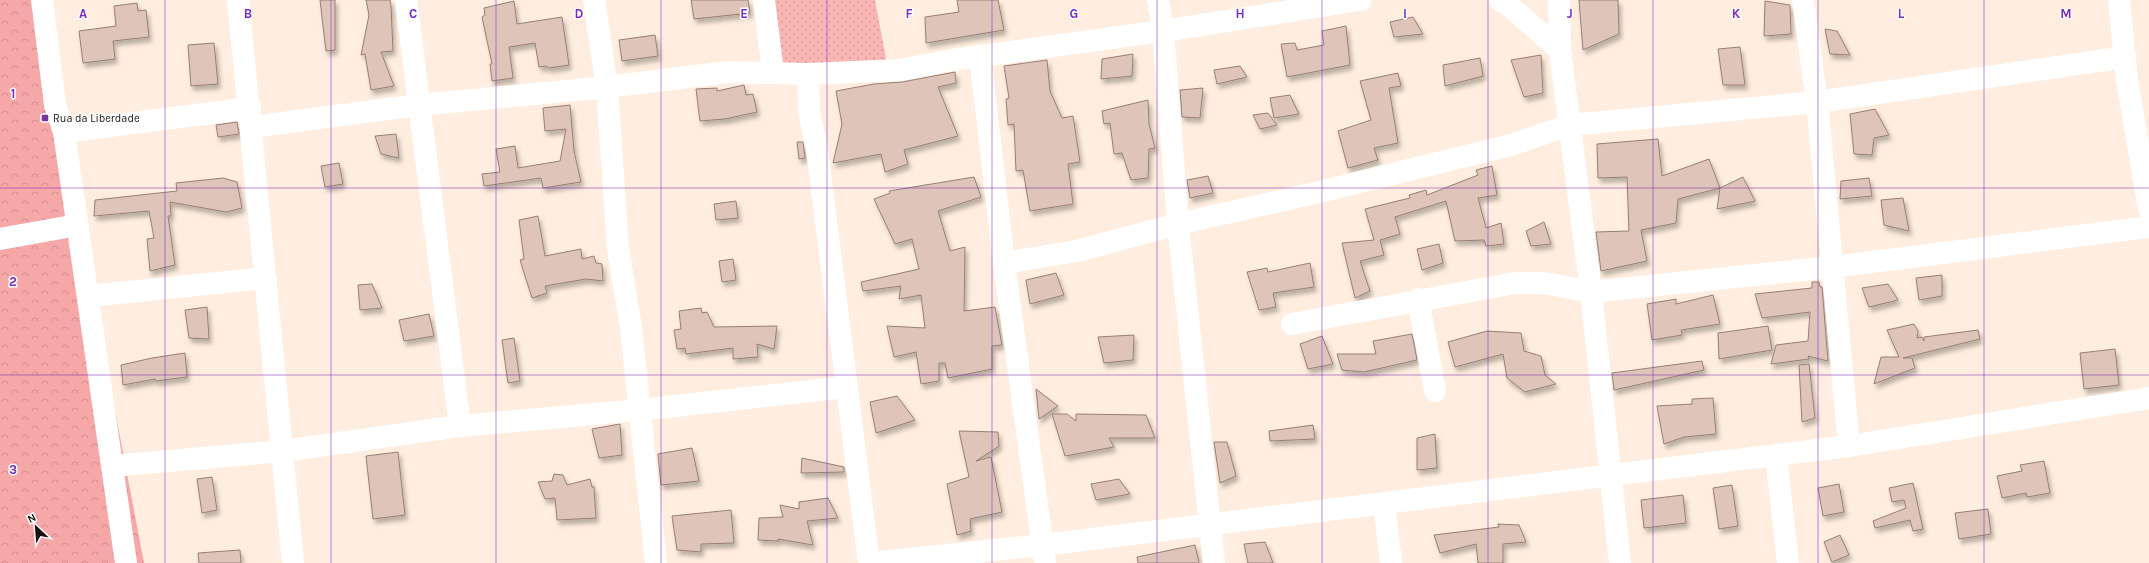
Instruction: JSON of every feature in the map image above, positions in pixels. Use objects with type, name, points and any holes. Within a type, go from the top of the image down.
[{"type":"street","points":[[42,0],[55,105],[64,132],[89,296],[126,563]]},
{"type":"street","points":[[238,0],[294,563]]},
{"type":"street","points":[[406,0],[460,426]]},
{"type":"street","points":[[594,0],[607,87],[618,249],[631,328],[656,563]]},
{"type":"street","points":[[764,0],[773,72]]},
{"type":"street","points":[[1158,0],[1163,30],[1178,224],[1214,563]]},
{"type":"street","points":[[64,132],[419,105],[607,87],[728,72],[808,74],[900,70],[980,56],[1360,0]]},
{"type":"street","points":[[1500,0],[1507,4],[1560,50]]},
{"type":"street","points":[[1559,0],[1560,50],[1590,292],[1609,475],[1620,563]]},
{"type":"street","points":[[1803,0],[1817,102],[1849,446]]},
{"type":"street","points":[[2118,0],[2127,80],[2140,101],[2149,209]]},
{"type":"street","points":[[980,56],[1004,264],[1044,554]]},
{"type":"street","points":[[1004,264],[1077,251],[1178,224],[1511,145],[1569,124],[1817,102],[2125,57]]},
{"type":"street","points":[[808,74],[809,111],[817,150],[869,563],[1044,554],[1209,524],[1849,446],[2149,398]]},
{"type":"street","points":[[0,239],[78,225]]},
{"type":"street","points":[[1292,324],[1514,283],[1544,283],[1590,292],[1832,267],[2149,227]]},
{"type":"street","points":[[89,296],[266,278]]},
{"type":"street","points":[[1418,300],[1435,391]]},
{"type":"street","points":[[112,466],[283,451],[460,426],[639,410],[846,387]]},
{"type":"street","points":[[1776,455],[1788,563]]},
{"type":"street","points":[[1384,503],[1391,563]]},
{"type":"green space","points":[[0,0],[37,0],[144,563],[0,563]]},
{"type":"shaded area","points":[[768,0],[875,0],[887,64],[778,67]]},
{"type":"building","points":[[320,0],[335,0],[335,50],[326,51]]},
{"type":"building","points":[[366,0],[390,0],[393,51],[381,52],[394,86],[371,90],[365,54],[361,55],[369,15]]},
{"type":"building","points":[[691,0],[748,0],[750,13],[694,19]]},
{"type":"building","points":[[957,0],[998,0],[1004,30],[926,43],[925,17],[959,12]]},
{"type":"building","points":[[1579,0],[1618,0],[1619,34],[1583,50]]},
{"type":"building","points":[[514,1],[517,24],[562,17],[569,65],[549,68],[546,66],[539,67],[535,43],[509,47],[513,78],[492,81],[490,64],[492,64],[482,17],[485,15],[484,8]]},
{"type":"building","points":[[1765,1],[1790,5],[1791,34],[1764,36]]},
{"type":"building","points":[[137,3],[138,11],[146,10],[149,37],[113,41],[115,59],[83,63],[79,31],[116,26],[114,6]]},
{"type":"building","points":[[1413,17],[1423,34],[1394,37],[1390,22]]},
{"type":"building","points":[[1346,26],[1350,65],[1287,77],[1281,44],[1295,43],[1297,50],[1324,45],[1322,31]]},
{"type":"building","points":[[1825,29],[1837,31],[1850,55],[1830,54]]},
{"type":"building","points":[[655,35],[658,56],[622,61],[619,40]]},
{"type":"building","points":[[214,43],[218,84],[191,86],[188,45]]},
{"type":"building","points":[[1740,47],[1745,85],[1723,85],[1718,49]]},
{"type":"building","points":[[1133,54],[1132,76],[1101,79],[1102,59]]},
{"type":"building","points":[[1541,55],[1543,93],[1524,97],[1511,60]]},
{"type":"building","points":[[1480,58],[1483,76],[1445,86],[1443,65]]},
{"type":"building","points":[[1047,60],[1050,91],[1062,118],[1073,116],[1080,162],[1068,164],[1073,204],[1030,211],[1023,170],[1016,171],[1014,124],[1008,125],[1006,99],[1009,98],[1004,66]]},
{"type":"building","points":[[1240,66],[1247,77],[1217,84],[1214,70]]},
{"type":"building","points":[[955,72],[956,83],[938,87],[958,136],[904,150],[908,164],[885,172],[881,154],[833,163],[842,124],[836,91],[874,84],[902,82]]},
{"type":"building","points":[[1398,73],[1401,86],[1389,88],[1398,143],[1374,148],[1378,160],[1348,168],[1338,131],[1371,120],[1360,81]]},
{"type":"building","points":[[744,85],[746,95],[753,94],[757,112],[725,119],[700,121],[696,89],[717,88],[717,91]]},
{"type":"building","points":[[1203,88],[1200,118],[1182,117],[1180,90]]},
{"type":"building","points":[[1290,95],[1299,114],[1274,118],[1270,98]]},
{"type":"building","points":[[1148,100],[1149,124],[1155,148],[1149,149],[1148,178],[1131,180],[1122,153],[1114,154],[1110,123],[1104,124],[1102,111]]},
{"type":"building","points":[[570,105],[574,151],[581,182],[543,188],[541,178],[484,186],[482,174],[500,172],[496,149],[515,146],[518,168],[560,161],[566,129],[545,131],[543,108]]},
{"type":"building","points":[[1875,109],[1889,135],[1874,138],[1872,155],[1854,154],[1850,114]]},
{"type":"building","points":[[1268,113],[1277,125],[1260,129],[1253,115]]},
{"type":"building","points":[[237,122],[239,134],[218,137],[216,125]]},
{"type":"building","points":[[396,134],[399,158],[381,154],[375,136]]},
{"type":"building","points":[[1658,139],[1662,176],[1709,159],[1720,188],[1678,199],[1676,223],[1641,230],[1647,261],[1601,271],[1596,232],[1629,231],[1627,177],[1598,178],[1597,144]]},
{"type":"building","points":[[797,142],[803,142],[805,158],[799,159]]},
{"type":"building","points":[[339,163],[343,184],[325,187],[321,166]]},
{"type":"building","points":[[1492,166],[1497,195],[1478,198],[1486,228],[1501,223],[1504,244],[1486,246],[1484,240],[1455,241],[1446,201],[1395,217],[1400,234],[1380,240],[1384,255],[1360,261],[1370,291],[1355,298],[1342,243],[1374,240],[1365,209],[1410,198],[1409,195],[1426,190],[1427,195],[1478,175],[1476,170]]},
{"type":"building","points":[[1208,176],[1213,193],[1190,198],[1187,180]]},
{"type":"building","points":[[974,177],[981,197],[938,211],[950,251],[965,247],[964,311],[995,307],[1002,345],[992,346],[992,369],[948,378],[945,363],[939,363],[939,381],[921,384],[916,352],[894,357],[887,326],[925,328],[921,295],[899,299],[901,286],[863,291],[861,282],[919,269],[912,239],[895,244],[874,199],[890,193],[889,191]]},
{"type":"building","points":[[1743,177],[1755,201],[1717,209],[1720,188]]},
{"type":"building","points":[[223,178],[237,182],[242,208],[226,212],[170,202],[171,216],[168,216],[175,265],[150,271],[147,239],[154,238],[149,211],[94,216],[95,200],[177,191],[176,183]]},
{"type":"building","points":[[1869,178],[1872,196],[1840,199],[1841,181]]},
{"type":"building","points":[[1903,198],[1909,231],[1884,225],[1881,200]]},
{"type":"building","points":[[736,201],[738,218],[716,220],[714,204]]},
{"type":"building","points":[[538,216],[545,256],[581,249],[582,259],[594,256],[596,263],[602,264],[603,281],[586,279],[545,286],[547,293],[532,298],[520,260],[524,259],[519,220]]},
{"type":"building","points":[[1544,222],[1551,244],[1531,246],[1526,231]]},
{"type":"building","points":[[1439,244],[1443,263],[1422,270],[1417,249]]},
{"type":"building","points":[[733,259],[736,280],[722,282],[719,261]]},
{"type":"building","points":[[1310,263],[1314,287],[1273,293],[1276,307],[1259,310],[1247,272],[1267,268],[1268,272]]},
{"type":"building","points":[[1056,273],[1064,295],[1030,304],[1026,280]]},
{"type":"building","points":[[1942,275],[1942,296],[1919,300],[1916,278]]},
{"type":"building","points":[[1812,282],[1819,282],[1820,287],[1822,287],[1828,361],[1808,356],[1809,359],[1771,364],[1776,345],[1808,341],[1810,312],[1762,318],[1755,294],[1812,288]]},
{"type":"building","points":[[372,284],[382,308],[360,310],[358,285]]},
{"type":"building","points":[[1888,284],[1898,300],[1869,307],[1862,288]]},
{"type":"building","points":[[1713,295],[1720,324],[1681,330],[1682,335],[1652,340],[1647,304],[1676,299],[1676,304]]},
{"type":"building","points":[[207,307],[209,339],[189,338],[185,310]]},
{"type":"building","points":[[701,308],[702,313],[707,312],[714,327],[777,326],[774,349],[757,344],[758,357],[733,359],[733,348],[686,354],[685,348],[677,349],[674,330],[681,329],[679,311]]},
{"type":"building","points":[[429,314],[434,336],[404,341],[399,320]]},
{"type":"building","points":[[1914,324],[1918,331],[1917,338],[1922,337],[1924,341],[1924,337],[1978,330],[1980,339],[1903,358],[1912,358],[1915,368],[1874,384],[1881,357],[1899,357],[1887,330]]},
{"type":"building","points":[[1768,326],[1772,350],[1719,359],[1718,333]]},
{"type":"building","points":[[1487,331],[1521,333],[1524,351],[1541,356],[1545,375],[1556,384],[1525,392],[1507,378],[1503,354],[1455,367],[1448,342]]},
{"type":"building","points":[[1412,334],[1417,360],[1364,372],[1342,370],[1337,354],[1376,354],[1373,341]]},
{"type":"building","points":[[1134,335],[1133,360],[1104,363],[1098,337]]},
{"type":"building","points":[[1322,336],[1333,364],[1308,369],[1300,344]]},
{"type":"building","points":[[514,338],[520,381],[508,383],[502,340]]},
{"type":"building","points":[[2115,349],[2119,385],[2084,389],[2080,353]]},
{"type":"building","points":[[185,353],[187,377],[156,381],[155,379],[123,385],[121,365]]},
{"type":"building","points":[[1702,361],[1704,370],[1614,390],[1612,373]]},
{"type":"building","points":[[1809,364],[1815,418],[1802,422],[1799,365]]},
{"type":"building","points":[[1036,389],[1058,406],[1039,419]]},
{"type":"building","points":[[897,396],[915,420],[876,433],[870,402]]},
{"type":"building","points":[[1713,398],[1716,434],[1684,437],[1664,444],[1657,406],[1692,404],[1692,399]]},
{"type":"building","points":[[1052,414],[1067,414],[1076,421],[1076,414],[1146,415],[1155,438],[1109,438],[1114,447],[1065,456]]},
{"type":"building","points":[[620,424],[622,455],[599,458],[592,429]]},
{"type":"building","points":[[1313,425],[1315,439],[1270,441],[1269,431]]},
{"type":"building","points":[[959,431],[998,432],[999,446],[976,461],[991,457],[1002,512],[970,519],[971,531],[957,535],[947,484],[969,477]]},
{"type":"building","points":[[1435,434],[1437,468],[1417,470],[1417,438]]},
{"type":"building","points":[[1214,442],[1227,442],[1236,476],[1220,483]]},
{"type":"building","points":[[692,448],[699,481],[661,485],[658,454]]},
{"type":"building","points":[[398,452],[405,515],[373,519],[366,456]]},
{"type":"building","points":[[802,458],[844,467],[844,472],[801,473]]},
{"type":"building","points":[[2044,461],[2050,493],[2027,497],[2026,493],[2002,498],[1997,476],[2022,471],[2020,465]]},
{"type":"building","points":[[554,474],[563,475],[567,485],[590,479],[592,487],[594,487],[596,518],[557,520],[555,498],[545,499],[538,482],[552,481]]},
{"type":"building","points":[[212,477],[217,510],[202,513],[197,479]]},
{"type":"building","points":[[1119,479],[1130,494],[1096,500],[1091,484]]},
{"type":"building","points":[[1913,483],[1923,529],[1913,531],[1910,520],[1875,528],[1873,521],[1906,508],[1904,500],[1892,502],[1889,488]]},
{"type":"building","points":[[1839,484],[1844,512],[1823,516],[1818,488]]},
{"type":"building","points":[[1732,485],[1738,526],[1719,529],[1713,488]]},
{"type":"building","points":[[1683,495],[1686,523],[1644,528],[1641,500]]},
{"type":"building","points":[[828,498],[838,518],[807,521],[813,545],[778,539],[778,541],[758,540],[759,518],[783,517],[780,505],[799,509],[799,502]]},
{"type":"building","points":[[1988,509],[1991,534],[1959,539],[1955,513]]},
{"type":"building","points":[[731,510],[734,543],[701,544],[701,552],[677,550],[672,516]]},
{"type":"building","points":[[1498,524],[1519,525],[1526,542],[1503,544],[1503,563],[1478,563],[1476,544],[1440,553],[1434,535],[1499,527]]},
{"type":"building","points":[[1840,535],[1849,555],[1832,562],[1824,542]]},
{"type":"building","points":[[1265,542],[1273,563],[1248,563],[1244,544]]},
{"type":"building","points":[[1195,545],[1199,563],[1138,563],[1137,557]]},
{"type":"building","points":[[240,550],[241,563],[199,563],[198,553]]},
{"type":"place","name":"Rua da Liberdade","points":[[45,118]]}]
